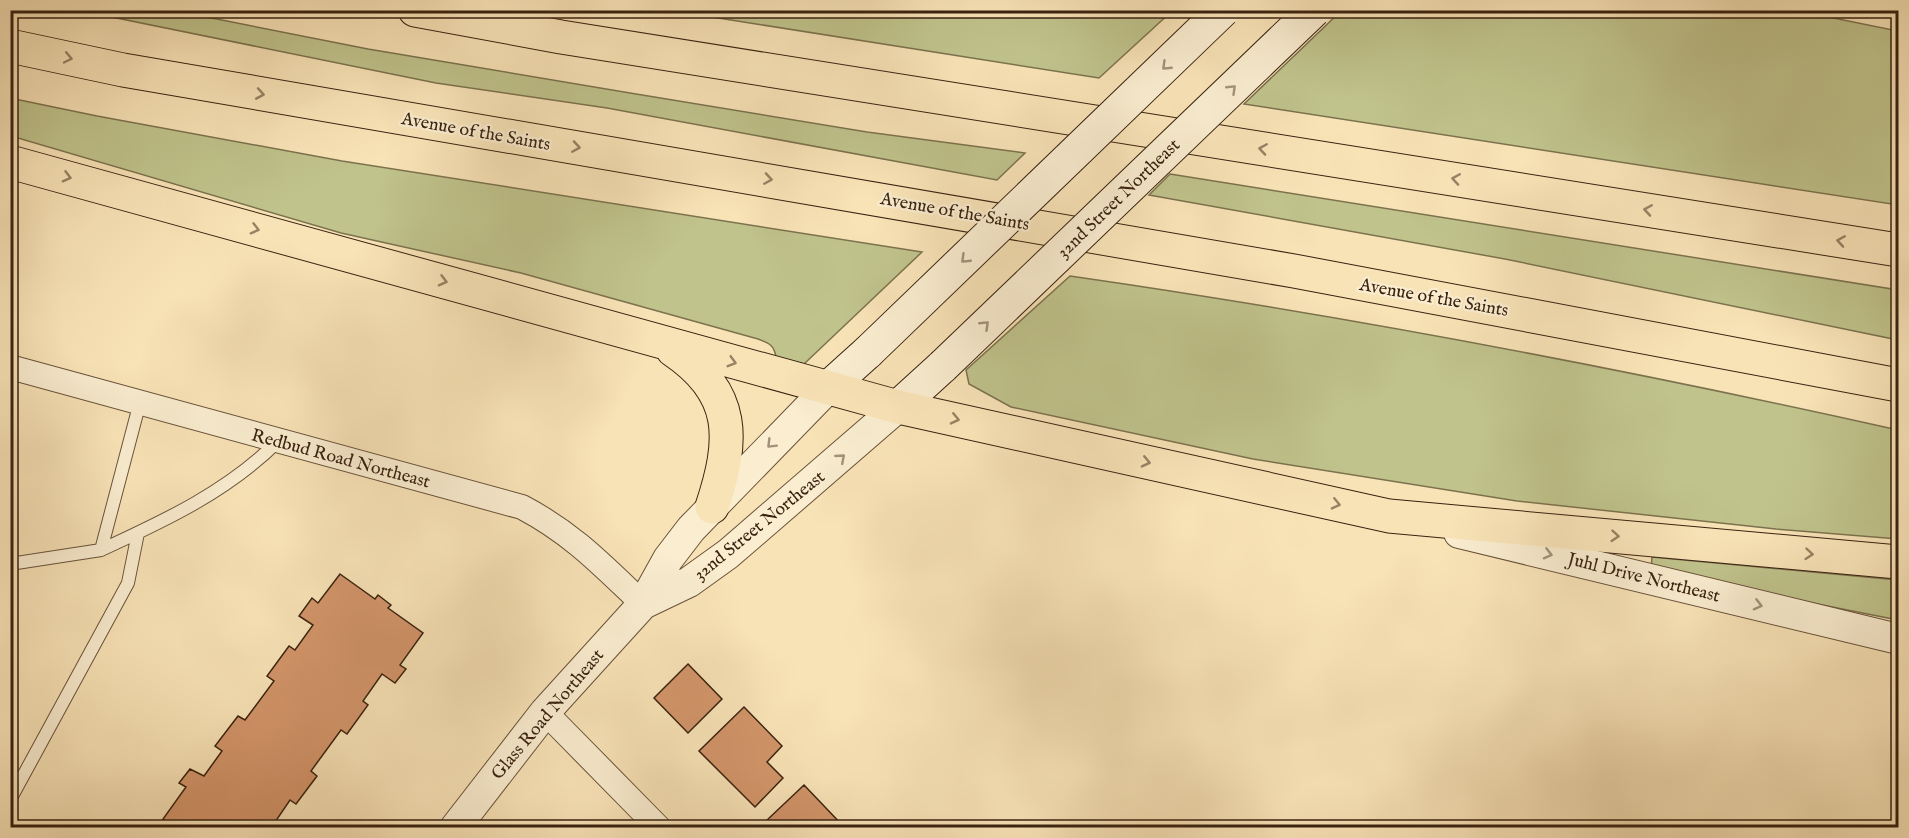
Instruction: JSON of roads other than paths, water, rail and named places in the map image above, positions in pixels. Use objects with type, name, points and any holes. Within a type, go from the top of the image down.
[{"type":"highway","points":[[415,10],[573,39],[1899,250]]},
{"type":"highway","name":"Avenue of the Saints","points":[[10,46],[123,70],[1294,271],[1899,385]]},
{"type":"highway","points":[[10,162],[898,406],[1389,516],[1899,562]]},
{"type":"highway","points":[[659,341],[693,364],[711,383],[721,403],[728,443],[723,472],[712,507]]},
{"type":"main road","name":"32nd Street Northeast","points":[[828,388],[1223,10]]},
{"type":"main road","name":"32nd Street Northeast","points":[[898,406],[943,366],[1314,10]]},
{"type":"street","name":"Redbud Road Northeast","points":[[10,367],[522,507],[556,525],[584,547],[643,604]]},
{"type":"street","name":"32nd Street Northeast","points":[[643,604],[668,559],[712,507],[828,388]]},
{"type":"street","name":"32nd Street Northeast","points":[[643,604],[689,582],[728,554],[898,406]]},
{"type":"street","name":"Juhl Drive Northeast","points":[[1389,516],[1899,639]]},
{"type":"street","name":"Glass Road Northeast","points":[[454,828],[545,712],[643,604]]},
{"type":"street","points":[[545,712],[659,828]]},
{"type":"lane","points":[[101,550],[140,402]]},
{"type":"lane","points":[[10,564],[101,550],[167,520],[254,466],[279,440]]},
{"type":"lane","points":[[10,800],[128,583],[138,533]]}]
